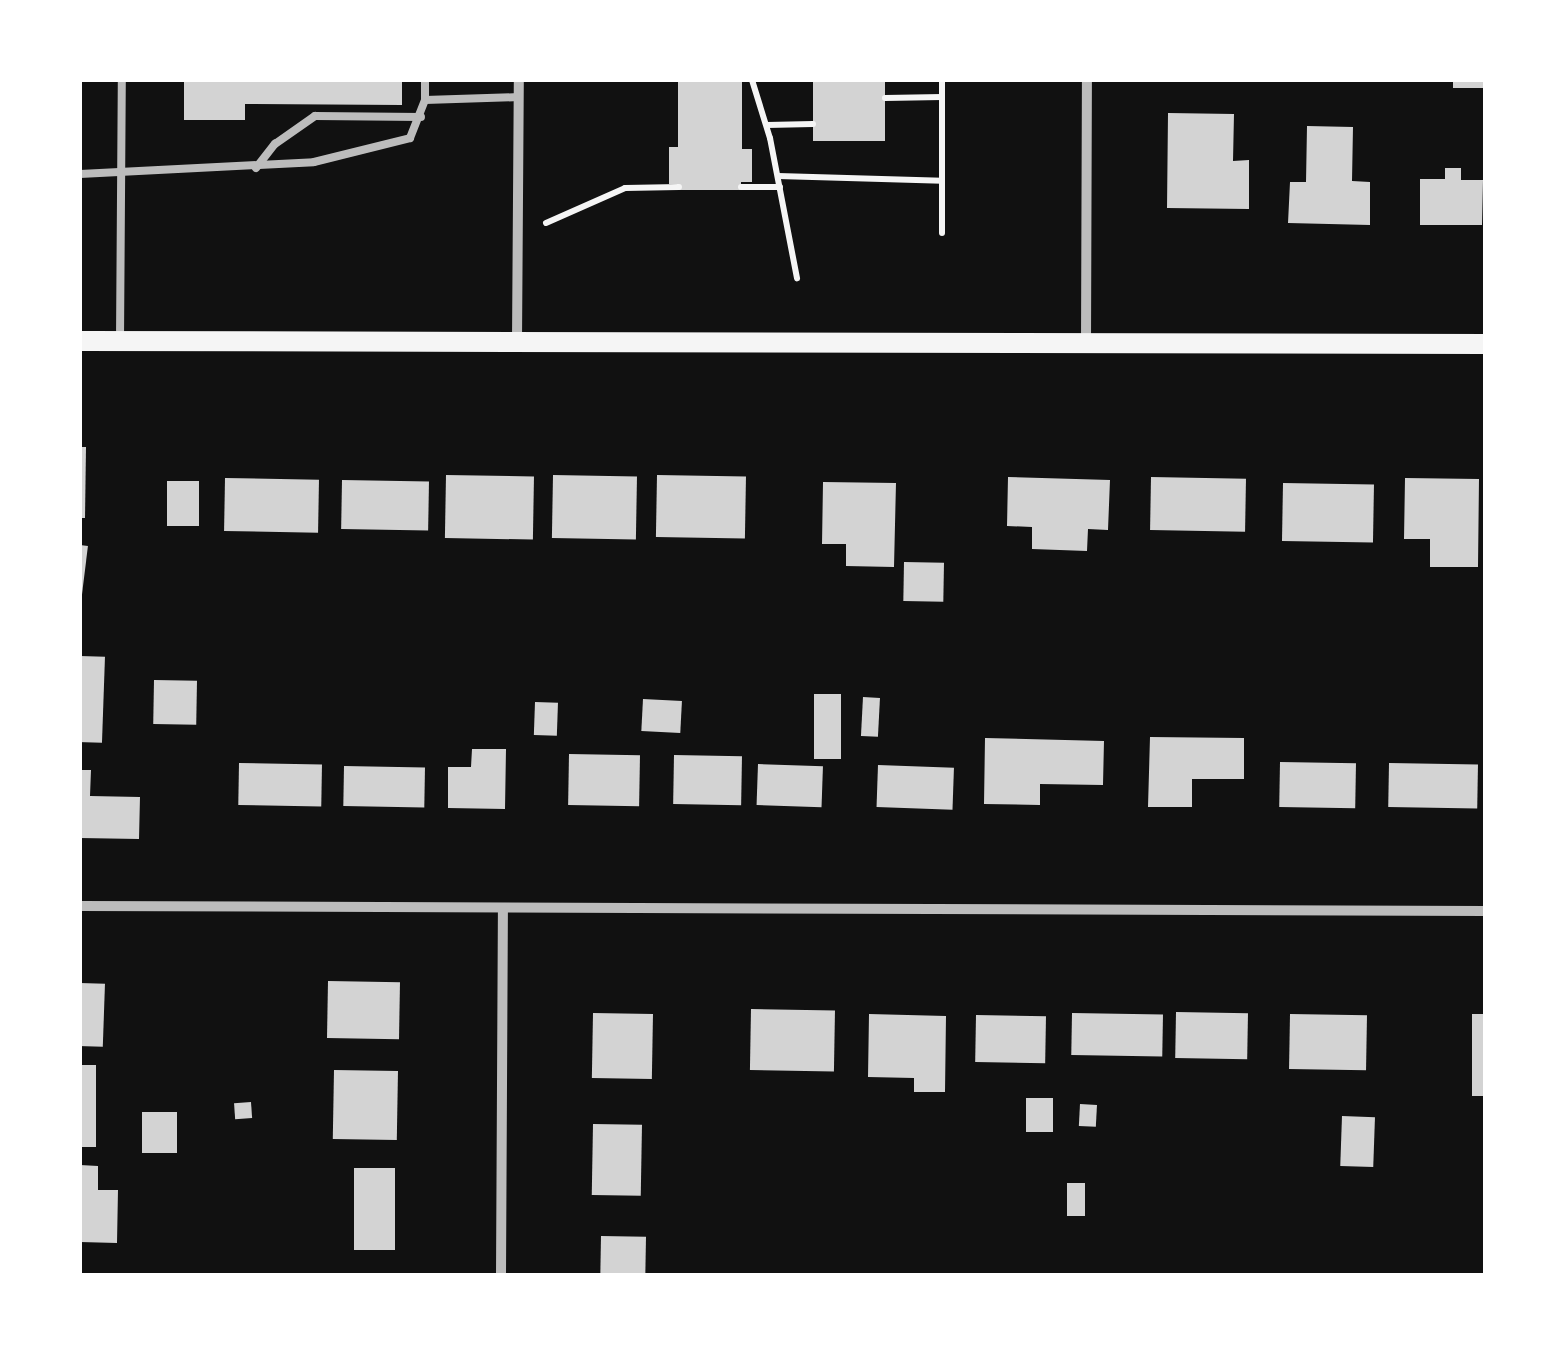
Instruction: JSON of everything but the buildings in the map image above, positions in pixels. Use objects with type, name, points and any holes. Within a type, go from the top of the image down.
[{"type":"main road","points":[[80,341],[1485,344]]},
{"type":"street","points":[[517,341],[519,80]]},
{"type":"street","points":[[1086,343],[1087,80]]},
{"type":"street","points":[[80,906],[1485,911]]},
{"type":"street","points":[[501,1275],[503,908]]},
{"type":"lane","points":[[120,341],[122,80]]},
{"type":"lane","points":[[80,174],[256,168],[387,147],[410,138],[421,117],[425,80]]},
{"type":"lane","points":[[425,100],[519,98]]},
{"type":"lane","points":[[256,168],[274,144],[316,116],[421,117]]},
{"type":"path","points":[[752,80],[767,125],[797,278]]},
{"type":"path","points":[[942,80],[942,233]]},
{"type":"path","points":[[885,98],[942,96]]},
{"type":"path","points":[[767,125],[813,124]]},
{"type":"path","points":[[778,176],[942,181]]},
{"type":"path","points":[[546,223],[625,188],[679,187]]},
{"type":"path","points":[[741,187],[780,187]]}]
